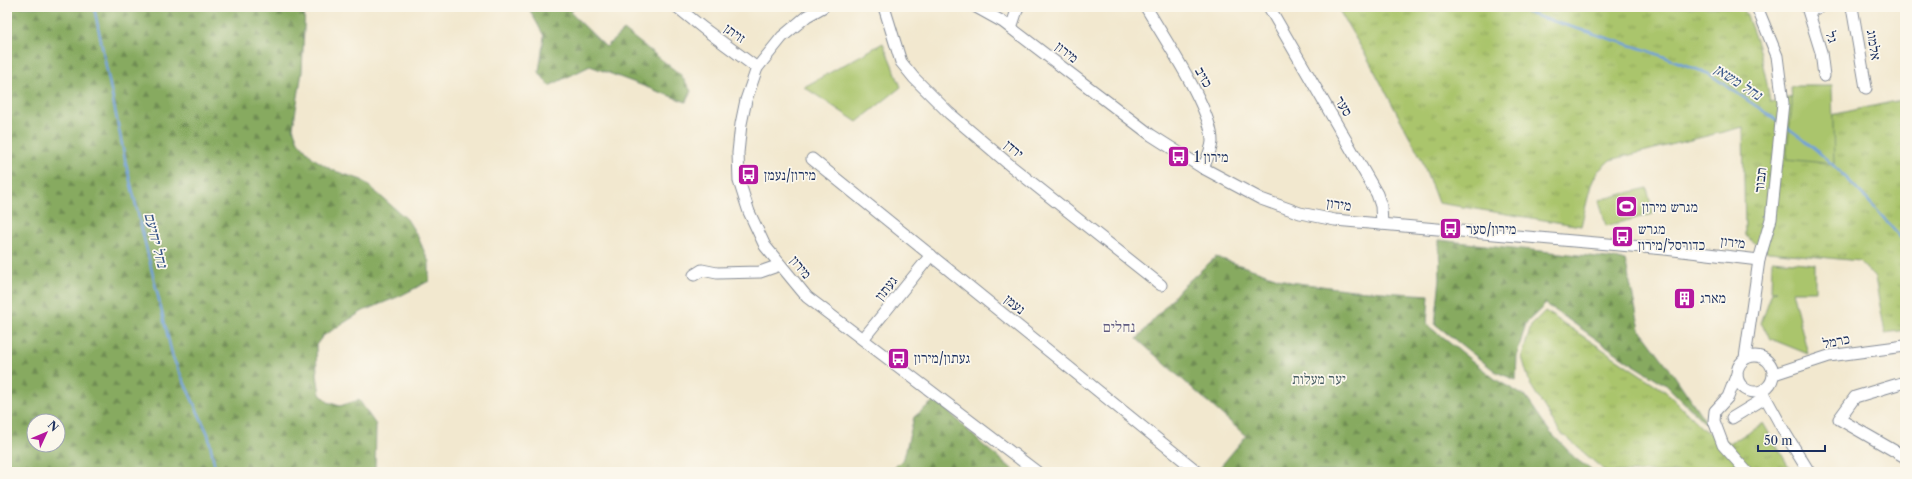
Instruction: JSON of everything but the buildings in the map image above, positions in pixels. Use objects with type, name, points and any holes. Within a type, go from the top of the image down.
[{"type":"street","name":"זויתן","points":[[678,7],[703,28],[757,68]]},
{"type":"street","name":"מירון","points":[[823,7],[807,16],[782,37],[757,68],[746,100],[741,124],[738,153],[739,181],[748,212],[764,246],[807,298],[1037,472]]},
{"type":"street","name":"ירדן","points":[[884,7],[901,62],[914,78],[949,113],[1011,166],[1161,285]]},
{"type":"street","name":"מירון","points":[[976,7],[1011,28],[1151,135],[1203,168],[1261,199],[1300,213],[1334,220],[1665,249],[1759,260]]},
{"type":"street","points":[[1011,28],[1018,7]]},
{"type":"street","name":"כזיב","points":[[1146,7],[1198,97],[1209,122],[1212,141],[1210,153],[1203,168]]},
{"type":"street","name":"סער","points":[[1269,7],[1377,194],[1381,206],[1382,224]]},
{"type":"street","name":"תבור","points":[[1745,358],[1759,260],[1772,219],[1783,103],[1777,56],[1757,7]]},
{"type":"street","points":[[1808,9],[1820,7]]},
{"type":"street","name":"אלמוג","points":[[1852,7],[1866,88]]},
{"type":"street","name":"גל","points":[[1808,9],[1821,52],[1824,76]]},
{"type":"street","name":"נעמן","points":[[812,159],[1198,472]]},
{"type":"street","name":"געתון","points":[[863,339],[932,255]]},
{"type":"street","points":[[694,275],[702,270],[717,273],[760,272],[780,265]]},
{"type":"street","name":"כרמל","points":[[1774,374],[1829,356],[1905,346]]},
{"type":"street","points":[[1732,418],[1764,394],[1771,384],[1774,374],[1773,368],[1766,359],[1756,356],[1745,358],[1738,368],[1728,397],[1715,411],[1714,421],[1723,445],[1747,472]]},
{"type":"street","points":[[1737,374],[1741,385],[1750,392]]},
{"type":"street","points":[[1905,382],[1856,397],[1839,418],[1905,457]]},
{"type":"street","points":[[1728,397],[1750,392],[1764,394]]},
{"type":"street","points":[[1764,394],[1809,472]]},
{"type":"green space","points":[[7,7],[305,7],[302,72],[293,128],[298,141],[313,158],[332,170],[362,180],[407,219],[418,237],[429,262],[429,281],[400,296],[363,311],[323,336],[316,345],[317,375],[320,394],[328,402],[340,406],[359,400],[376,425],[375,472],[7,472]]},
{"type":"green space","points":[[528,7],[577,7],[570,12],[606,47],[624,30],[681,75],[691,91],[686,102],[590,66],[549,86],[539,72],[544,36]]},
{"type":"green space","points":[[1337,7],[1743,7],[1760,53],[1770,102],[1819,92],[1822,117],[1901,100],[1905,105],[1905,330],[1885,333],[1875,278],[1859,261],[1769,252],[1745,236],[1743,127],[1610,160],[1597,172],[1591,185],[1581,226],[1438,203],[1421,158],[1368,59]]},
{"type":"green space","points":[[883,43],[901,87],[857,122],[804,87]]},
{"type":"green space","points":[[1791,86],[1832,86],[1834,164],[1786,159],[1792,105]]},
{"type":"green space","name":"מגרש מירון","points":[[1647,188],[1653,214],[1606,226],[1599,200]]},
{"type":"green space","points":[[1439,240],[1625,260],[1640,329],[1672,372],[1710,428],[1665,384],[1629,362],[1546,304],[1526,323],[1517,355],[1516,380],[1496,372],[1435,324],[1440,279]]},
{"type":"green space","name":"יער מעלות","points":[[1216,257],[1290,282],[1353,290],[1429,295],[1427,325],[1495,379],[1526,397],[1550,432],[1576,459],[1594,472],[1216,472],[1246,436],[1137,339],[1183,286]]},
{"type":"green space","points":[[1772,260],[1815,264],[1815,291],[1792,291],[1808,354],[1771,339],[1761,323],[1772,292],[1777,291],[1771,291]]},
{"type":"green space","points":[[1545,311],[1665,391],[1704,430],[1731,443],[1763,423],[1792,472],[1606,472],[1559,431],[1530,384],[1522,357],[1531,325]]},
{"type":"green space","points":[[936,399],[983,445],[1016,472],[890,472],[904,458],[914,417]]},
{"type":"waterway","name":"נחל יחיעם","points":[[94,7],[126,164],[173,358],[208,434],[216,472]]},
{"type":"waterway","name":"נחל משאן","points":[[1518,7],[1530,14],[1649,51],[1709,74],[1778,121]]},
{"type":"waterway","name":"נחל משאן","points":[[1784,125],[1801,137],[1833,165],[1905,243]]},
{"type":"place","name":"מירון 1","points":[[1179,157]]},
{"type":"place","name":"מירון/נעמן","points":[[749,175]]},
{"type":"place","name":"מגרש מירון","points":[[1626,207]]},
{"type":"place","name":"מירון/סער","points":[[1450,229]]},
{"type":"place","name":"מגרש כדורסל/מירון","points":[[1623,237]]},
{"type":"place","name":"מארג","points":[[1685,298]]},
{"type":"place","name":"געתון/מירון","points":[[898,358]]},
{"type":"district","name":"נחלים","points":[[1119,327]]}]
